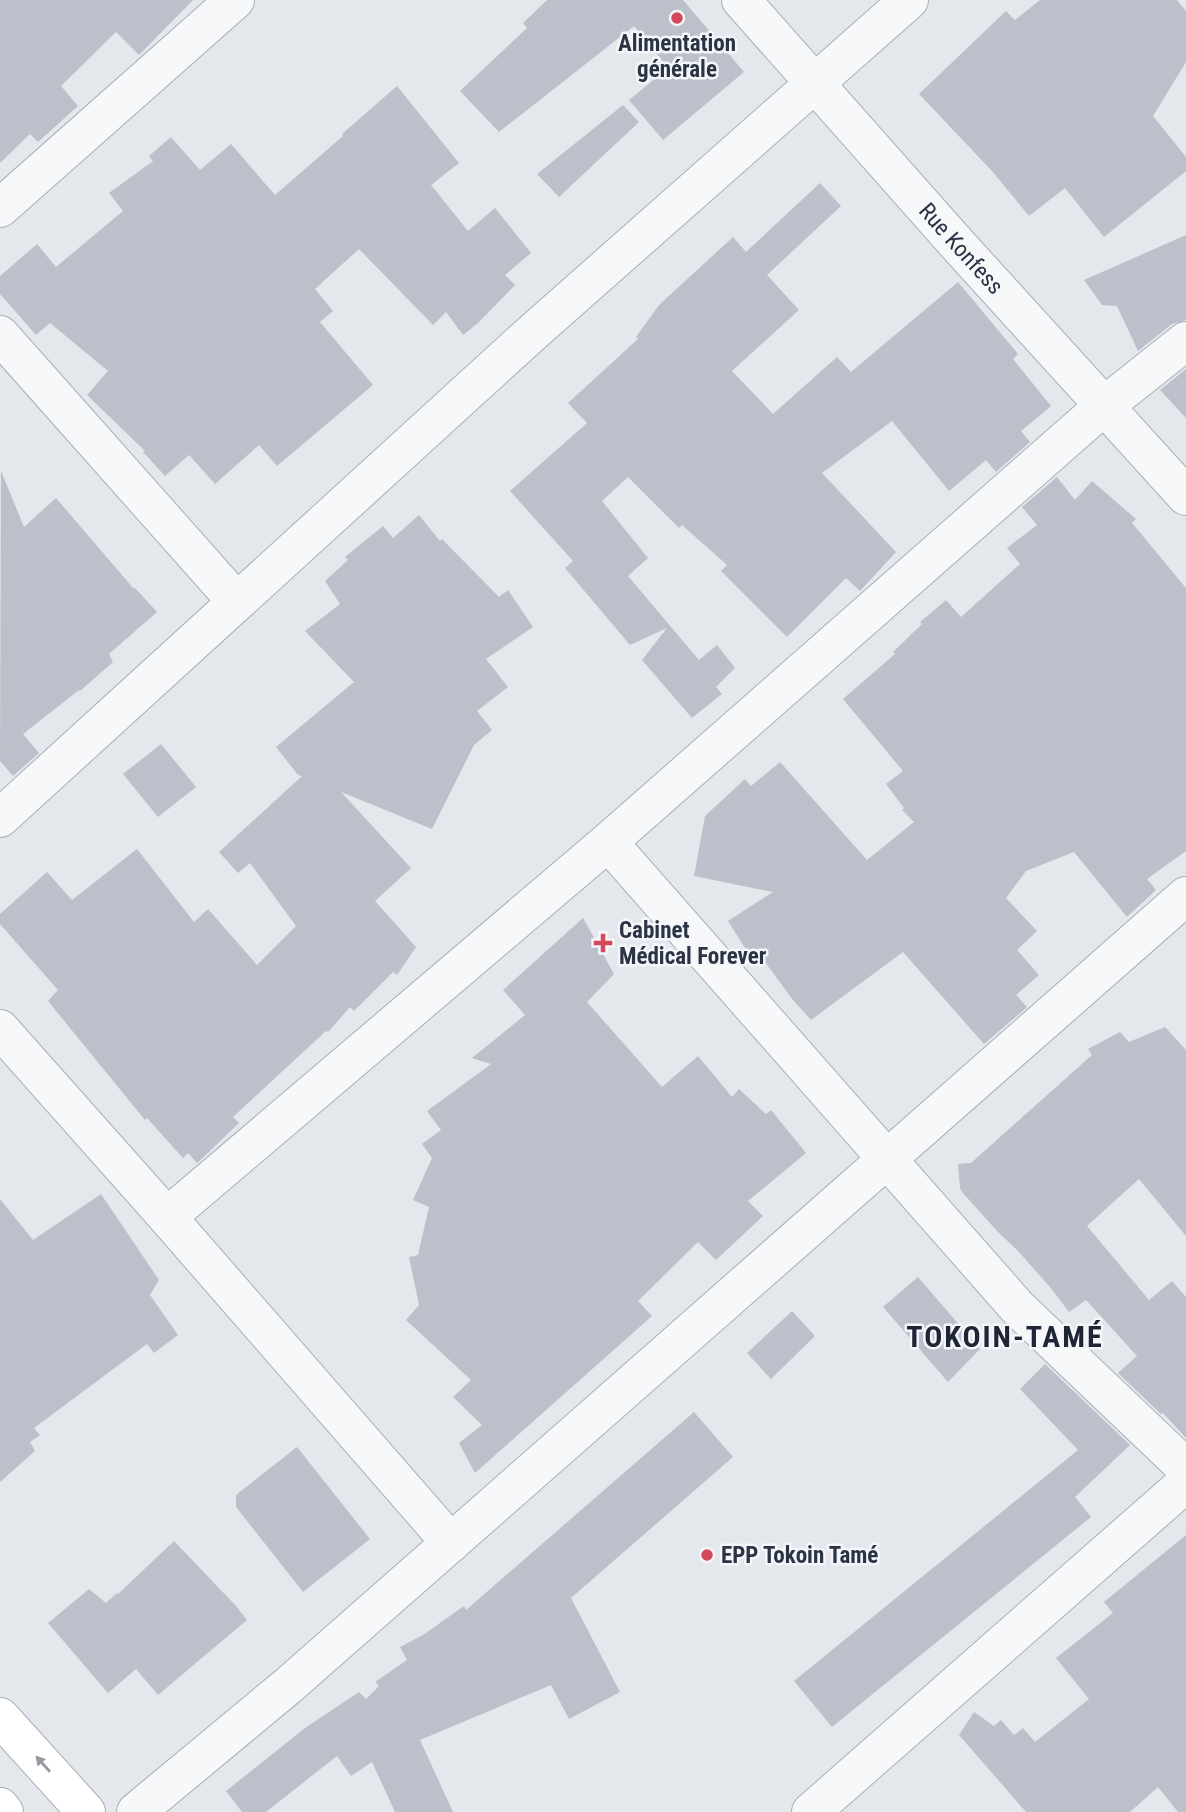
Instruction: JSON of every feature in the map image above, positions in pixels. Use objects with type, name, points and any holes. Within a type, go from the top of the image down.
[{"type":"main road","points":[[0,1717],[86,1812]]},
{"type":"main road","points":[[0,1807],[4,1812]]},
{"type":"street","points":[[0,208],[236,0]]},
{"type":"street","name":"Rue Konfess","points":[[741,0],[1186,496]]},
{"type":"street","points":[[0,818],[532,333],[909,0]]},
{"type":"street","points":[[0,335],[237,602]]},
{"type":"street","points":[[167,1217],[608,842],[1104,406],[1186,341]]},
{"type":"street","points":[[608,842],[1018,1308],[1186,1468]]},
{"type":"street","points":[[136,1812],[289,1685],[1186,896]]},
{"type":"street","points":[[0,1029],[451,1543]]},
{"type":"street","points":[[811,1812],[1186,1483]]},
{"type":"building","points":[[0,0],[193,0],[139,55],[116,32],[61,86],[78,106],[38,142],[30,134],[0,163]]},
{"type":"building","points":[[547,0],[683,0],[744,72],[663,140],[629,100],[668,68],[634,26],[499,132],[460,91],[527,28],[523,23]]},
{"type":"building","points":[[1040,0],[1177,0],[1186,11],[1186,62],[1153,116],[1186,157],[1186,171],[1104,237],[1065,188],[1029,216],[992,171],[919,94],[1006,11],[1015,20]]},
{"type":"building","points":[[397,86],[459,163],[431,185],[468,231],[495,208],[531,253],[505,275],[515,285],[463,335],[446,312],[433,325],[359,249],[315,289],[333,311],[320,322],[373,385],[277,466],[259,445],[215,484],[189,455],[165,476],[143,452],[145,451],[87,395],[108,371],[50,323],[36,335],[0,294],[0,276],[37,244],[56,267],[123,211],[109,193],[153,161],[149,156],[171,137],[200,170],[231,144],[275,195]]},
{"type":"building","points":[[623,105],[639,122],[559,197],[537,174]]},
{"type":"building","points":[[820,183],[841,206],[767,275],[799,310],[732,371],[773,414],[837,357],[851,372],[958,282],[1018,354],[1013,359],[1051,406],[1021,431],[1030,442],[996,472],[986,460],[949,491],[892,421],[822,473],[896,552],[860,591],[846,578],[787,637],[721,571],[727,565],[682,525],[679,528],[628,477],[602,501],[648,558],[628,576],[699,660],[717,645],[735,668],[716,687],[722,694],[692,718],[642,660],[667,628],[630,645],[565,568],[573,561],[510,491],[587,423],[568,403],[638,339],[636,337],[659,305],[733,237],[746,252]]},
{"type":"building","points":[[1186,235],[1186,320],[1172,324],[1138,351],[1117,306],[1102,305],[1084,280]]},
{"type":"building","points":[[1186,369],[1186,418],[1160,390]]},
{"type":"building","points":[[1,471],[24,527],[56,498],[157,612],[109,654],[113,662],[23,734],[39,753],[13,776],[0,761]]},
{"type":"building","points":[[1057,477],[1075,500],[1092,481],[1136,519],[1132,523],[1186,588],[1186,851],[1147,879],[1156,890],[1127,917],[1074,852],[1026,871],[1006,898],[1037,931],[1017,950],[1039,975],[1016,995],[1027,1007],[984,1044],[903,952],[811,1020],[759,954],[752,959],[728,921],[773,892],[694,876],[705,816],[745,779],[751,786],[780,762],[867,860],[914,822],[902,810],[904,808],[886,784],[903,771],[843,699],[895,654],[893,652],[922,624],[920,622],[946,600],[961,617],[1020,564],[1007,548],[1037,525],[1022,507]]},
{"type":"building","points":[[419,515],[440,541],[442,539],[499,597],[508,590],[533,627],[486,659],[508,687],[477,711],[492,730],[474,745],[432,829],[341,792],[411,868],[375,901],[416,947],[397,975],[393,972],[354,1011],[350,1007],[328,1032],[233,1117],[239,1123],[197,1163],[188,1153],[183,1158],[147,1118],[145,1120],[48,1001],[58,990],[0,924],[0,914],[47,872],[72,900],[137,849],[194,922],[208,909],[257,965],[296,926],[250,863],[238,873],[219,852],[302,776],[298,775],[276,747],[354,682],[305,631],[340,604],[325,581],[348,560],[345,557],[383,526],[393,538]]},
{"type":"building","points":[[161,744],[196,787],[158,817],[123,774]]},
{"type":"building","points":[[583,918],[614,974],[587,1002],[662,1087],[698,1056],[732,1097],[739,1089],[766,1114],[771,1110],[806,1153],[748,1201],[763,1216],[716,1260],[698,1242],[638,1301],[652,1316],[475,1473],[459,1443],[482,1425],[453,1397],[471,1380],[406,1320],[419,1305],[409,1257],[418,1255],[429,1207],[413,1200],[432,1158],[422,1144],[441,1130],[427,1111],[491,1064],[472,1058],[525,1015],[503,990]]},
{"type":"building","points":[[1165,1027],[1186,1050],[1186,1236],[1139,1179],[1087,1226],[1149,1300],[1172,1281],[1186,1297],[1186,1438],[1163,1413],[1118,1373],[1137,1356],[1086,1300],[1069,1312],[1018,1251],[962,1192],[958,1164],[971,1163],[1092,1055],[1088,1049],[1120,1032],[1129,1042]]},
{"type":"building","points":[[101,1194],[159,1280],[150,1295],[178,1335],[154,1353],[147,1344],[34,1428],[40,1435],[30,1442],[35,1451],[0,1482],[0,1199],[33,1240]]},
{"type":"building","points":[[918,1277],[980,1349],[948,1382],[883,1307]]},
{"type":"building","points":[[792,1311],[815,1336],[771,1379],[747,1353]]},
{"type":"building","points":[[1045,1364],[1130,1445],[1075,1497],[1091,1517],[832,1727],[794,1681],[1078,1450],[1020,1389]]},
{"type":"building","points":[[694,1412],[733,1457],[571,1598],[620,1692],[569,1719],[551,1685],[420,1740],[453,1812],[395,1812],[372,1762],[351,1776],[337,1756],[266,1812],[242,1812],[226,1791],[305,1728],[359,1692],[366,1699],[379,1686],[375,1682],[407,1660],[400,1647],[423,1635],[464,1606],[466,1610]]},
{"type":"building","points":[[297,1447],[370,1539],[303,1592],[236,1507],[236,1495]]},
{"type":"building","points":[[1186,1535],[1186,1812],[1178,1812],[1158,1787],[1130,1812],[1026,1812],[959,1735],[974,1712],[994,1726],[1001,1720],[1014,1735],[1023,1728],[1035,1742],[1089,1699],[1056,1658],[1113,1613],[1104,1602]]},
{"type":"building","points":[[174,1541],[247,1620],[158,1695],[136,1669],[108,1693],[48,1623],[89,1589],[106,1603]]},
{"type":"place","name":"Alimentation générale","points":[[677,18]]},
{"type":"place","name":"Cabinet Médical Forever","points":[[603,943]]},
{"type":"place","name":"EPP Tokoin Tamé","points":[[707,1555]]},
{"type":"district","name":"TOKOIN-TAMÉ","points":[[1005,1336]]}]
